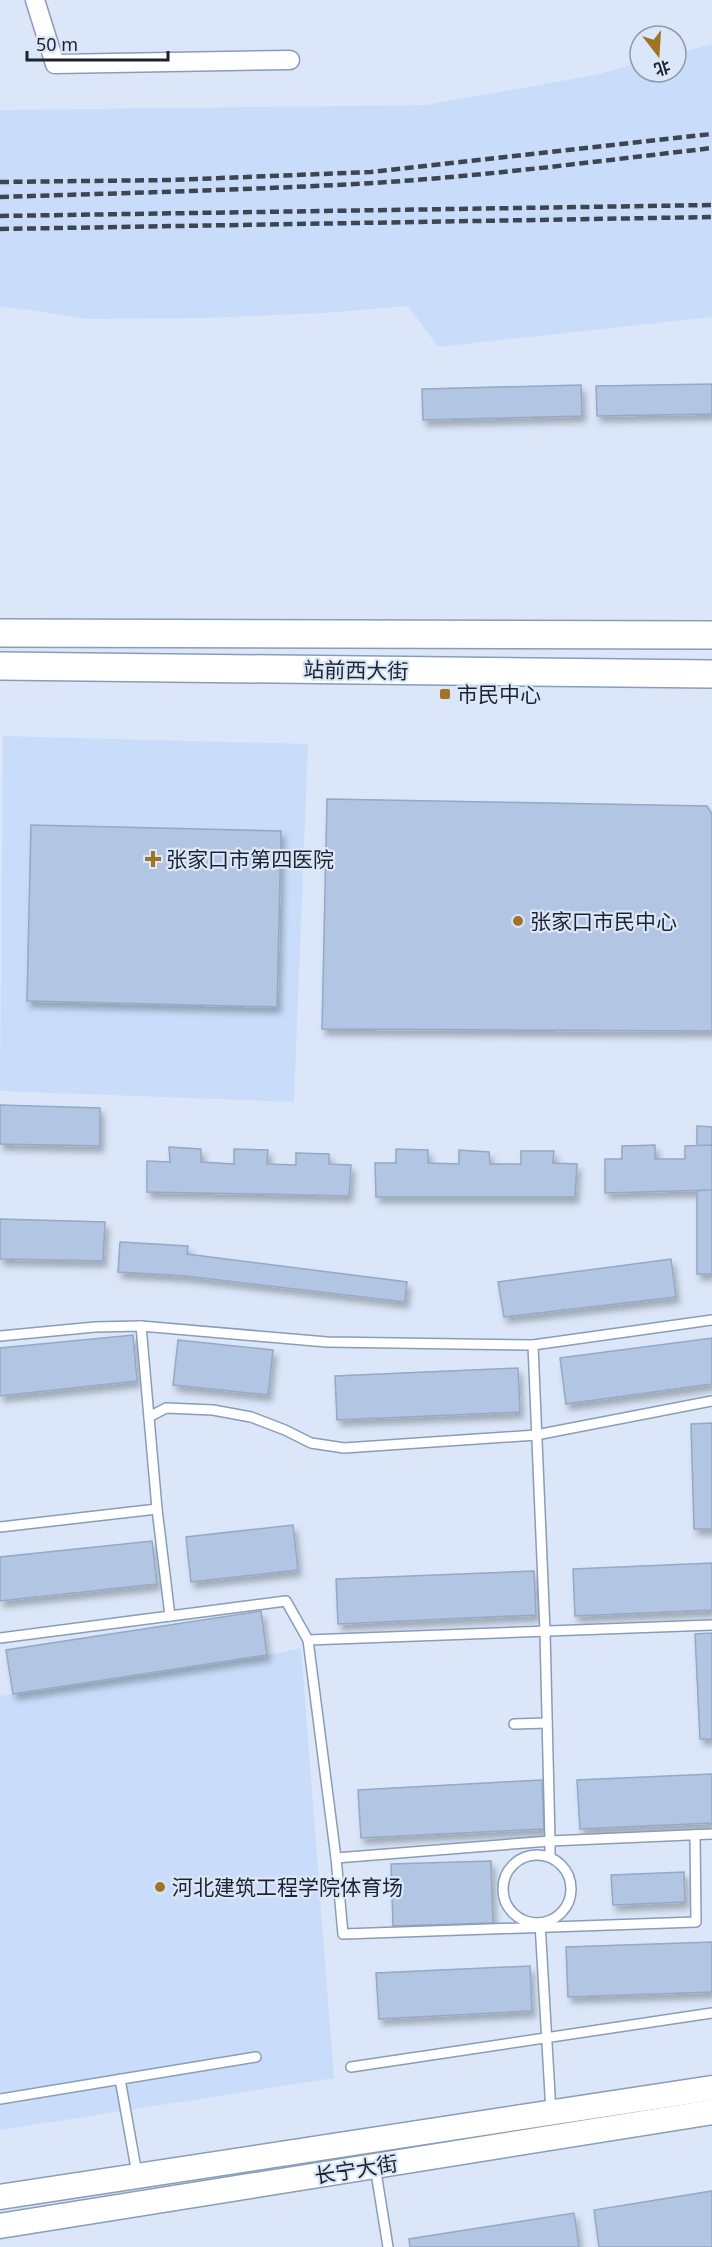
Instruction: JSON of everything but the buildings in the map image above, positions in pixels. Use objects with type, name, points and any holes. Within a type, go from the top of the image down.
[{"type":"main road","name":"站前西大街","points":[[0,633],[712,635]]},
{"type":"main road","name":"站前西大街","points":[[0,666],[712,674]]},
{"type":"main road","name":"长宁大街","points":[[0,2197],[712,2088]]},
{"type":"main road","name":"长宁大街","points":[[0,2226],[712,2112]]},
{"type":"street","points":[[35,0],[55,64],[290,60]]},
{"type":"lane","points":[[0,1336],[95,1327],[141,1326],[327,1342],[533,1345],[712,1320]]},
{"type":"lane","points":[[141,1326],[170,1616]]},
{"type":"lane","points":[[533,1345],[545,1631],[550,1857]]},
{"type":"lane","points":[[149,1417],[166,1408],[213,1410],[251,1418],[285,1430],[311,1443],[344,1448],[536,1435],[712,1401]]},
{"type":"lane","points":[[0,1527],[158,1509]]},
{"type":"lane","points":[[0,1638],[286,1601],[308,1640],[336,1858],[343,1934],[540,1925],[696,1922],[695,1835]]},
{"type":"lane","points":[[308,1640],[712,1625]]},
{"type":"lane","points":[[514,1724],[547,1723]]},
{"type":"lane","points":[[336,1858],[550,1841],[712,1834]]},
{"type":"lane","points":[[539,1854],[560,1863],[571,1883],[571,1894],[567,1905],[560,1914],[540,1925],[518,1918],[504,1900],[502,1889],[509,1868],[528,1855],[539,1854]]},
{"type":"lane","points":[[540,1925],[551,2113]]},
{"type":"lane","points":[[351,2067],[712,2013]]},
{"type":"lane","points":[[0,2099],[256,2057]]},
{"type":"lane","points":[[120,2079],[137,2176]]},
{"type":"lane","points":[[375,2166],[388,2247]]},
{"type":"shaded area","points":[[712,44],[712,317],[438,347],[408,306],[325,313],[208,318],[88,319],[0,307],[0,110],[426,105],[595,75],[628,66],[628,84],[688,84],[688,51]]},
{"type":"shaded area","name":"张家口市第四医院","points":[[3,736],[308,744],[294,1102],[0,1091]]},
{"type":"shaded area","name":"河北建筑工程学院体育场","points":[[301,1648],[334,2078],[0,2130],[0,1696]]},
{"type":"railway","points":[[0,182],[172,180],[371,172],[712,134]]},
{"type":"railway","points":[[0,197],[373,183],[500,172],[712,148]]},
{"type":"railway","points":[[0,216],[712,205]]},
{"type":"railway","points":[[0,229],[712,217]]},
{"type":"place","name":"市民中心","points":[[445,694]]},
{"type":"place","name":"张家口市第四医院","points":[[153,859]]},
{"type":"place","name":"张家口市民中心","points":[[518,921]]},
{"type":"place","name":"河北建筑工程学院体育场","points":[[160,1887]]}]
